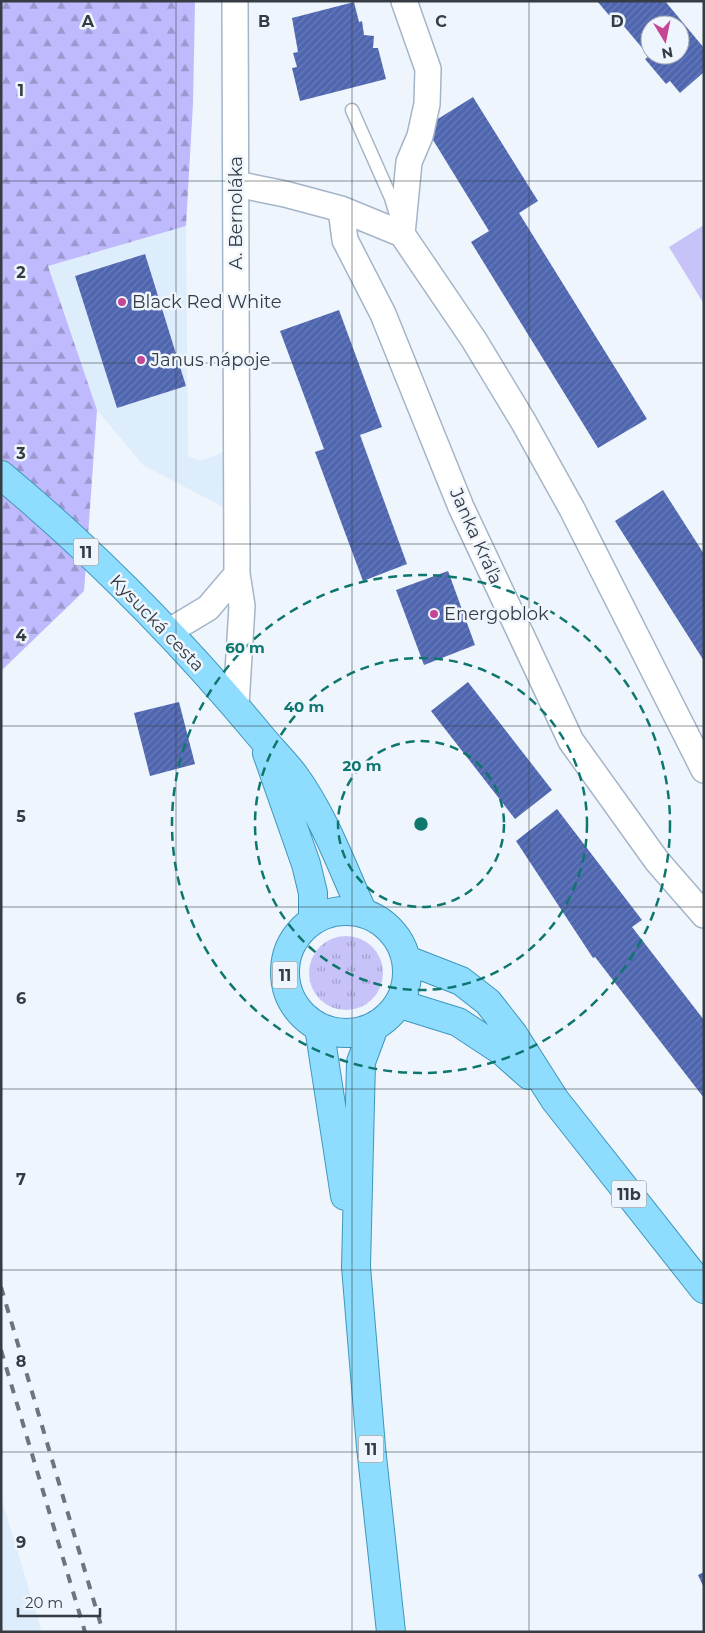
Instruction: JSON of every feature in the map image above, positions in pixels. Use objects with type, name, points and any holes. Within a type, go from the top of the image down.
[{"type":"main road","name":"Kysucká cesta","points":[[1,474],[94,558],[168,632],[236,705],[294,775],[312,805],[363,913]]},
{"type":"main road","name":"Kysucká cesta","points":[[261,737],[306,864],[313,893],[313,920]]},
{"type":"main road","name":"11","points":[[337,911],[363,913],[379,920],[392,931],[401,944],[407,960],[407,983],[400,1004],[388,1017],[374,1027],[357,1033],[338,1033],[318,1027],[303,1017],[292,1002],[286,985],[284,966],[289,948],[299,932],[313,920],[337,911]]},
{"type":"main road","name":"11b","points":[[407,960],[461,981],[488,1002],[513,1034],[555,1100],[704,1289]]},
{"type":"main road","name":"11b","points":[[400,1004],[458,1022],[479,1034],[502,1051],[555,1100]]},
{"type":"main road","name":"11","points":[[318,1027],[356,1266],[370,1438],[391,1632]]},
{"type":"main road","name":"11","points":[[356,1266],[361,1062],[374,1027]]},
{"type":"street","name":"A. Bernoláka","points":[[235,1],[237,574],[242,606],[236,705]]},
{"type":"street","points":[[402,234],[409,162],[420,136],[427,104],[428,69],[404,1]]},
{"type":"street","points":[[236,184],[285,194],[341,209],[402,234],[474,340],[523,421],[572,509],[704,770]]},
{"type":"street","name":"Janka Kráľa","points":[[341,209],[346,240],[383,314],[461,507],[571,741],[657,861],[704,915]]},
{"type":"street","points":[[168,632],[208,608],[237,574]]},
{"type":"lane","points":[[352,110],[391,198],[402,234]]},
{"type":"shaded area","points":[[186,226],[188,456],[200,461],[224,452],[223,507],[143,465],[97,410],[48,266]]},
{"type":"shaded area","points":[[1,1497],[42,1632],[1,1632]]},
{"type":"green space","points":[[1,1],[195,1],[193,103],[186,226],[48,266],[97,410],[84,591],[1,671]]},
{"type":"green space","points":[[704,225],[704,304],[669,247]]},
{"type":"green space","points":[[346,936],[367,942],[377,952],[383,973],[377,994],[367,1004],[346,1010],[325,1004],[315,994],[309,973],[315,952],[325,942]]},
{"type":"building","points":[[597,1],[665,1],[677,15],[640,15],[640,45],[622,24],[619,27]]},
{"type":"building","points":[[354,2],[359,22],[362,21],[364,35],[374,36],[373,48],[378,48],[386,79],[300,101],[292,68],[297,67],[293,53],[298,52],[292,18]]},
{"type":"building","points":[[690,31],[704,48],[704,72],[680,93],[670,81],[666,84],[650,65],[690,65]]},
{"type":"building","points":[[473,97],[538,201],[519,213],[647,419],[598,448],[471,242],[489,231],[425,127]]},
{"type":"building","points":[[145,254],[186,386],[117,408],[75,276]]},
{"type":"building","points":[[339,310],[382,427],[360,435],[407,564],[363,581],[315,452],[324,449],[280,331]]},
{"type":"building","points":[[663,490],[704,554],[704,661],[615,521]]},
{"type":"building","name":"Energoblok","points":[[448,571],[475,645],[424,665],[396,590]]},
{"type":"building","points":[[468,682],[552,790],[515,819],[431,711]]},
{"type":"building","points":[[179,702],[195,764],[150,776],[134,713]]},
{"type":"building","points":[[557,809],[642,920],[632,927],[704,1020],[704,1098],[595,957],[593,958],[516,841]]},
{"type":"building","points":[[704,1572],[704,1588],[698,1575]]},
{"type":"railway","points":[[1,1287],[103,1632]]},
{"type":"railway","points":[[1,1350],[85,1632]]},
{"type":"place","name":"Black Red White","points":[[122,302]]},
{"type":"place","name":"Janus nápoje","points":[[141,360]]},
{"type":"place","name":"Energoblok","points":[[434,614]]}]
